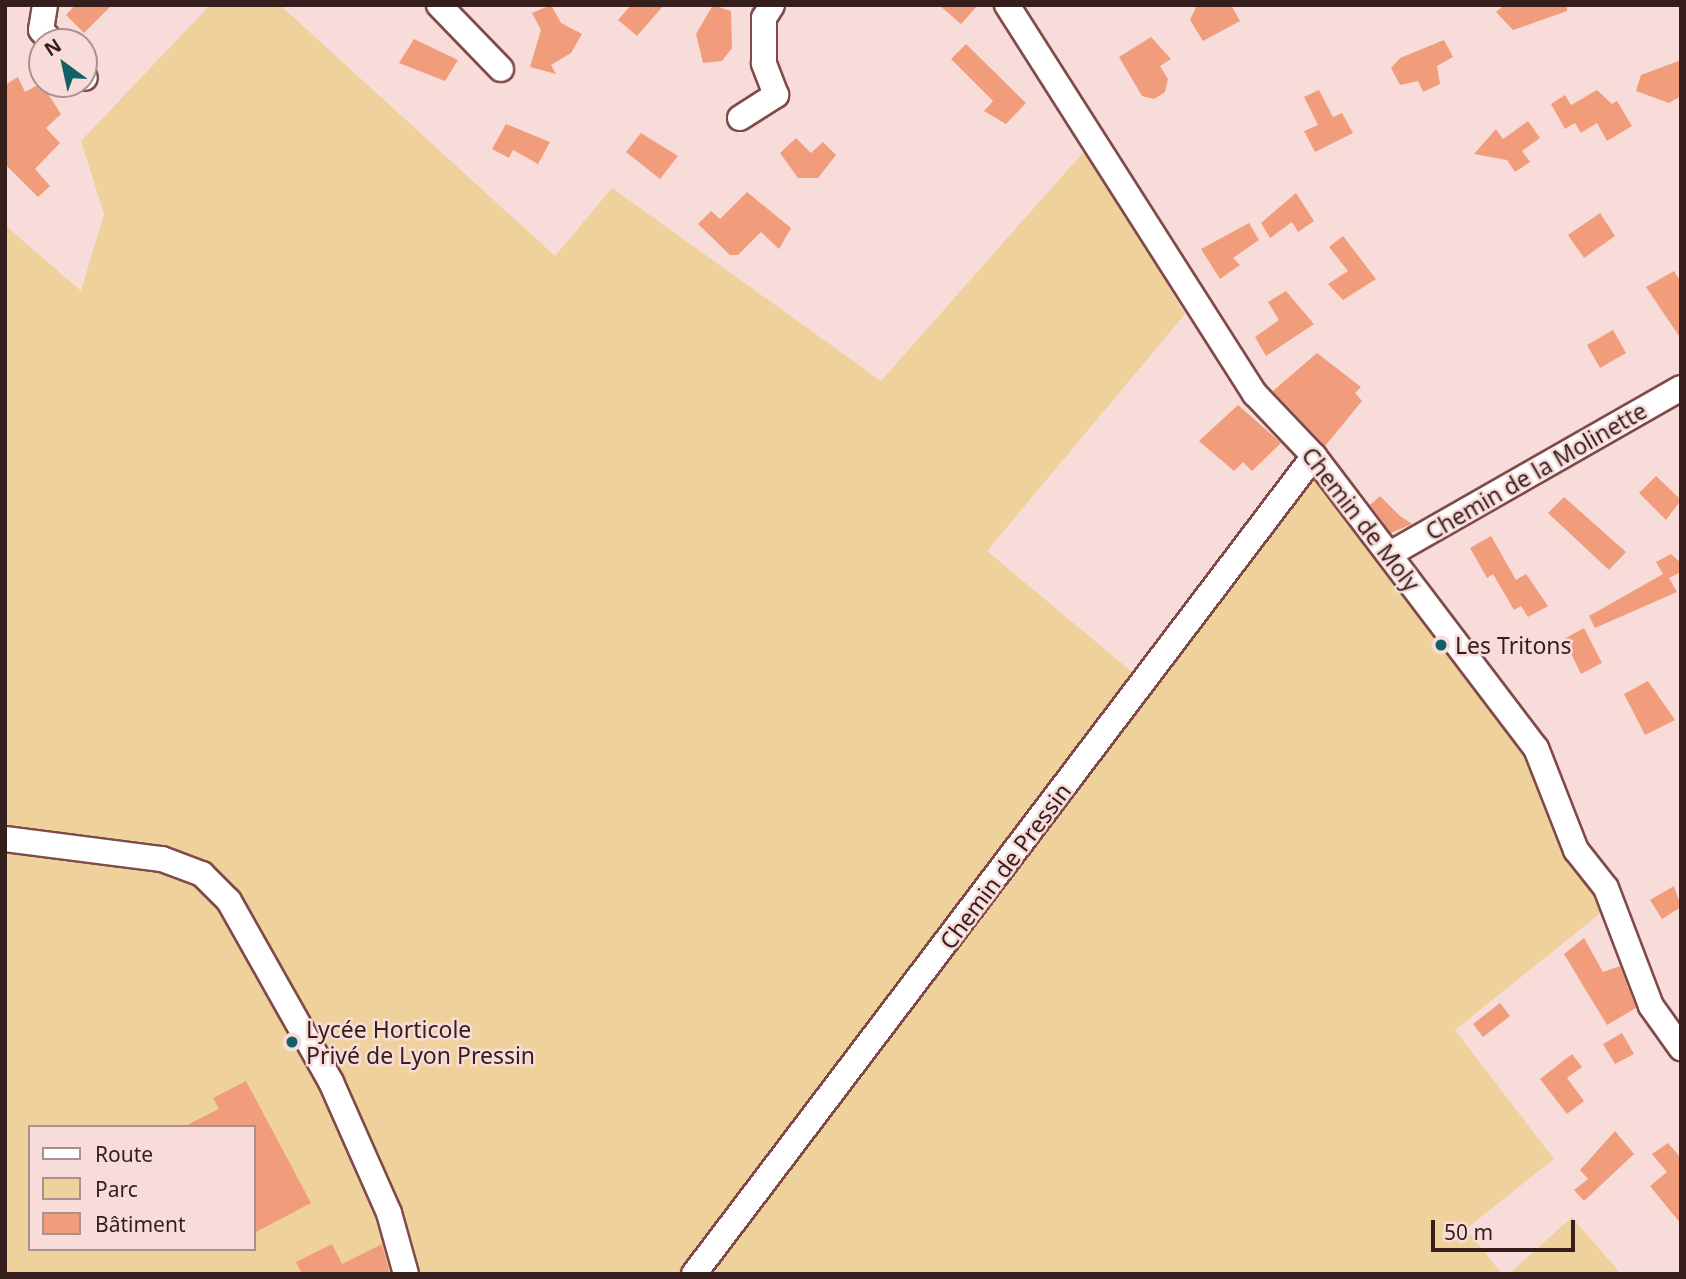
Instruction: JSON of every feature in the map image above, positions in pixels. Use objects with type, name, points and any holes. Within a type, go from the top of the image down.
[{"type":"street","points":[[41,28],[45,5]]},
{"type":"street","points":[[439,5],[501,69]]},
{"type":"street","points":[[740,118],[776,95],[764,63],[764,18],[772,5]]},
{"type":"street","name":"Chemin de Moly","points":[[1007,5],[1255,394],[1314,456],[1546,765],[1576,850],[1606,888],[1651,1006],[1681,1048]]},
{"type":"street","name":"Chemin de la Molinette","points":[[1390,554],[1681,388]]},
{"type":"street","name":"Chemin de Pressin","points":[[694,1274],[1314,456]]},
{"type":"street","points":[[5,839],[162,859],[202,874],[229,901],[331,1082],[389,1213],[406,1274]]},
{"type":"green space","points":[[210,5],[280,5],[555,256],[612,188],[881,381],[1086,149],[1185,314],[987,551],[1149,686],[1315,471],[1543,771],[1602,912],[1455,1030],[1554,1159],[1466,1229],[1502,1274],[5,1274],[5,225],[81,291],[104,214],[81,141]]},
{"type":"green space","points":[[1572,1217],[1621,1274],[1509,1274]]},
{"type":"building","points":[[75,5],[112,5],[89,28],[79,28],[66,15]]},
{"type":"building","points":[[551,5],[561,23],[582,34],[571,53],[551,65],[556,74],[530,67],[541,30],[532,13]]},
{"type":"building","points":[[631,5],[664,5],[637,36],[618,20]]},
{"type":"building","points":[[713,5],[731,11],[732,48],[722,61],[703,63],[696,34]]},
{"type":"building","points":[[939,5],[978,5],[961,24]]},
{"type":"building","points":[[1197,5],[1231,5],[1240,21],[1203,41],[1190,20]]},
{"type":"building","points":[[1504,5],[1567,5],[1567,11],[1513,30],[1496,12]]},
{"type":"building","points":[[1151,37],[1171,59],[1160,66],[1168,79],[1165,92],[1154,99],[1142,96],[1119,57]]},
{"type":"building","points":[[414,39],[458,60],[445,81],[399,63]]},
{"type":"building","points":[[1444,40],[1453,57],[1437,66],[1440,84],[1423,92],[1418,81],[1400,85],[1391,68],[1400,58]]},
{"type":"building","points":[[966,44],[1026,103],[1006,124],[984,111],[993,101],[951,59]]},
{"type":"building","points":[[1681,60],[1681,96],[1669,103],[1636,91],[1641,75]]},
{"type":"building","points":[[18,77],[25,92],[28,90],[28,98],[51,98],[61,114],[46,128],[60,143],[35,169],[50,186],[38,197],[5,164],[5,85]]},
{"type":"building","points":[[1319,90],[1333,117],[1342,113],[1353,133],[1315,152],[1304,131],[1318,125],[1304,97]]},
{"type":"building","points":[[1597,90],[1612,104],[1617,101],[1632,126],[1607,141],[1597,123],[1581,133],[1575,123],[1565,129],[1551,104],[1565,95],[1571,105]]},
{"type":"building","points":[[1528,121],[1540,138],[1522,151],[1530,162],[1515,172],[1507,160],[1474,154],[1496,129],[1503,139]]},
{"type":"building","points":[[506,124],[550,142],[538,164],[513,150],[509,158],[492,149]]},
{"type":"building","points":[[641,133],[678,156],[660,179],[626,152]]},
{"type":"building","points":[[796,138],[811,153],[823,142],[836,155],[818,178],[798,178],[780,153]]},
{"type":"building","points":[[747,192],[791,228],[779,249],[761,232],[738,255],[730,255],[698,224],[711,211],[720,219]]},
{"type":"building","points":[[1296,193],[1314,221],[1298,232],[1292,222],[1270,238],[1261,223]]},
{"type":"building","points":[[1600,213],[1615,236],[1584,258],[1568,235]]},
{"type":"building","points":[[1249,223],[1259,240],[1233,258],[1240,265],[1220,279],[1201,249]]},
{"type":"building","points":[[1343,236],[1376,279],[1343,300],[1328,284],[1348,271],[1329,247]]},
{"type":"building","points":[[1674,271],[1681,282],[1681,339],[1646,287]]},
{"type":"building","points":[[1286,291],[1314,324],[1266,356],[1255,337],[1279,320],[1268,302]]},
{"type":"building","points":[[1613,330],[1626,353],[1600,368],[1587,345]]},
{"type":"building","points":[[1317,353],[1361,387],[1355,393],[1362,401],[1325,446],[1273,391]]},
{"type":"building","points":[[1238,405],[1281,443],[1252,471],[1243,462],[1234,471],[1199,441]]},
{"type":"building","points":[[1656,476],[1681,500],[1666,520],[1639,493]]},
{"type":"building","points":[[1380,496],[1412,524],[1391,533],[1370,505]]},
{"type":"building","points":[[1564,497],[1626,552],[1609,570],[1548,513]]},
{"type":"building","points":[[1491,536],[1516,580],[1526,574],[1548,606],[1528,617],[1521,606],[1514,610],[1493,574],[1487,578],[1470,548]]},
{"type":"building","points":[[1671,554],[1681,563],[1681,572],[1669,578],[1677,592],[1595,628],[1589,616],[1663,574],[1656,562]]},
{"type":"building","points":[[1584,628],[1602,663],[1581,674],[1564,639]]},
{"type":"building","points":[[1648,681],[1675,720],[1645,735],[1624,694]]},
{"type":"building","points":[[1674,886],[1681,907],[1662,919],[1650,900]]},
{"type":"building","points":[[1584,938],[1603,972],[1620,966],[1636,1008],[1607,1025],[1564,954]]},
{"type":"building","points":[[1500,1003],[1510,1016],[1483,1037],[1473,1024]]},
{"type":"building","points":[[1622,1033],[1634,1054],[1615,1064],[1603,1044]]},
{"type":"building","points":[[1572,1054],[1582,1067],[1567,1078],[1584,1101],[1567,1114],[1540,1079]]},
{"type":"building","points":[[246,1081],[311,1203],[256,1232],[256,1125],[187,1125],[219,1109],[213,1098]]},
{"type":"building","points":[[1615,1131],[1634,1154],[1584,1201],[1574,1190],[1588,1179],[1580,1170]]},
{"type":"building","points":[[1668,1143],[1681,1158],[1681,1224],[1650,1186],[1667,1172],[1652,1154]]},
{"type":"building","points":[[332,1244],[342,1264],[382,1244],[390,1274],[302,1274],[296,1262]]},
{"type":"place","name":"Les Tritons","points":[[1441,645]]},
{"type":"place","name":"Lycée Horticole Privé de Lyon Pressin","points":[[292,1042]]}]
